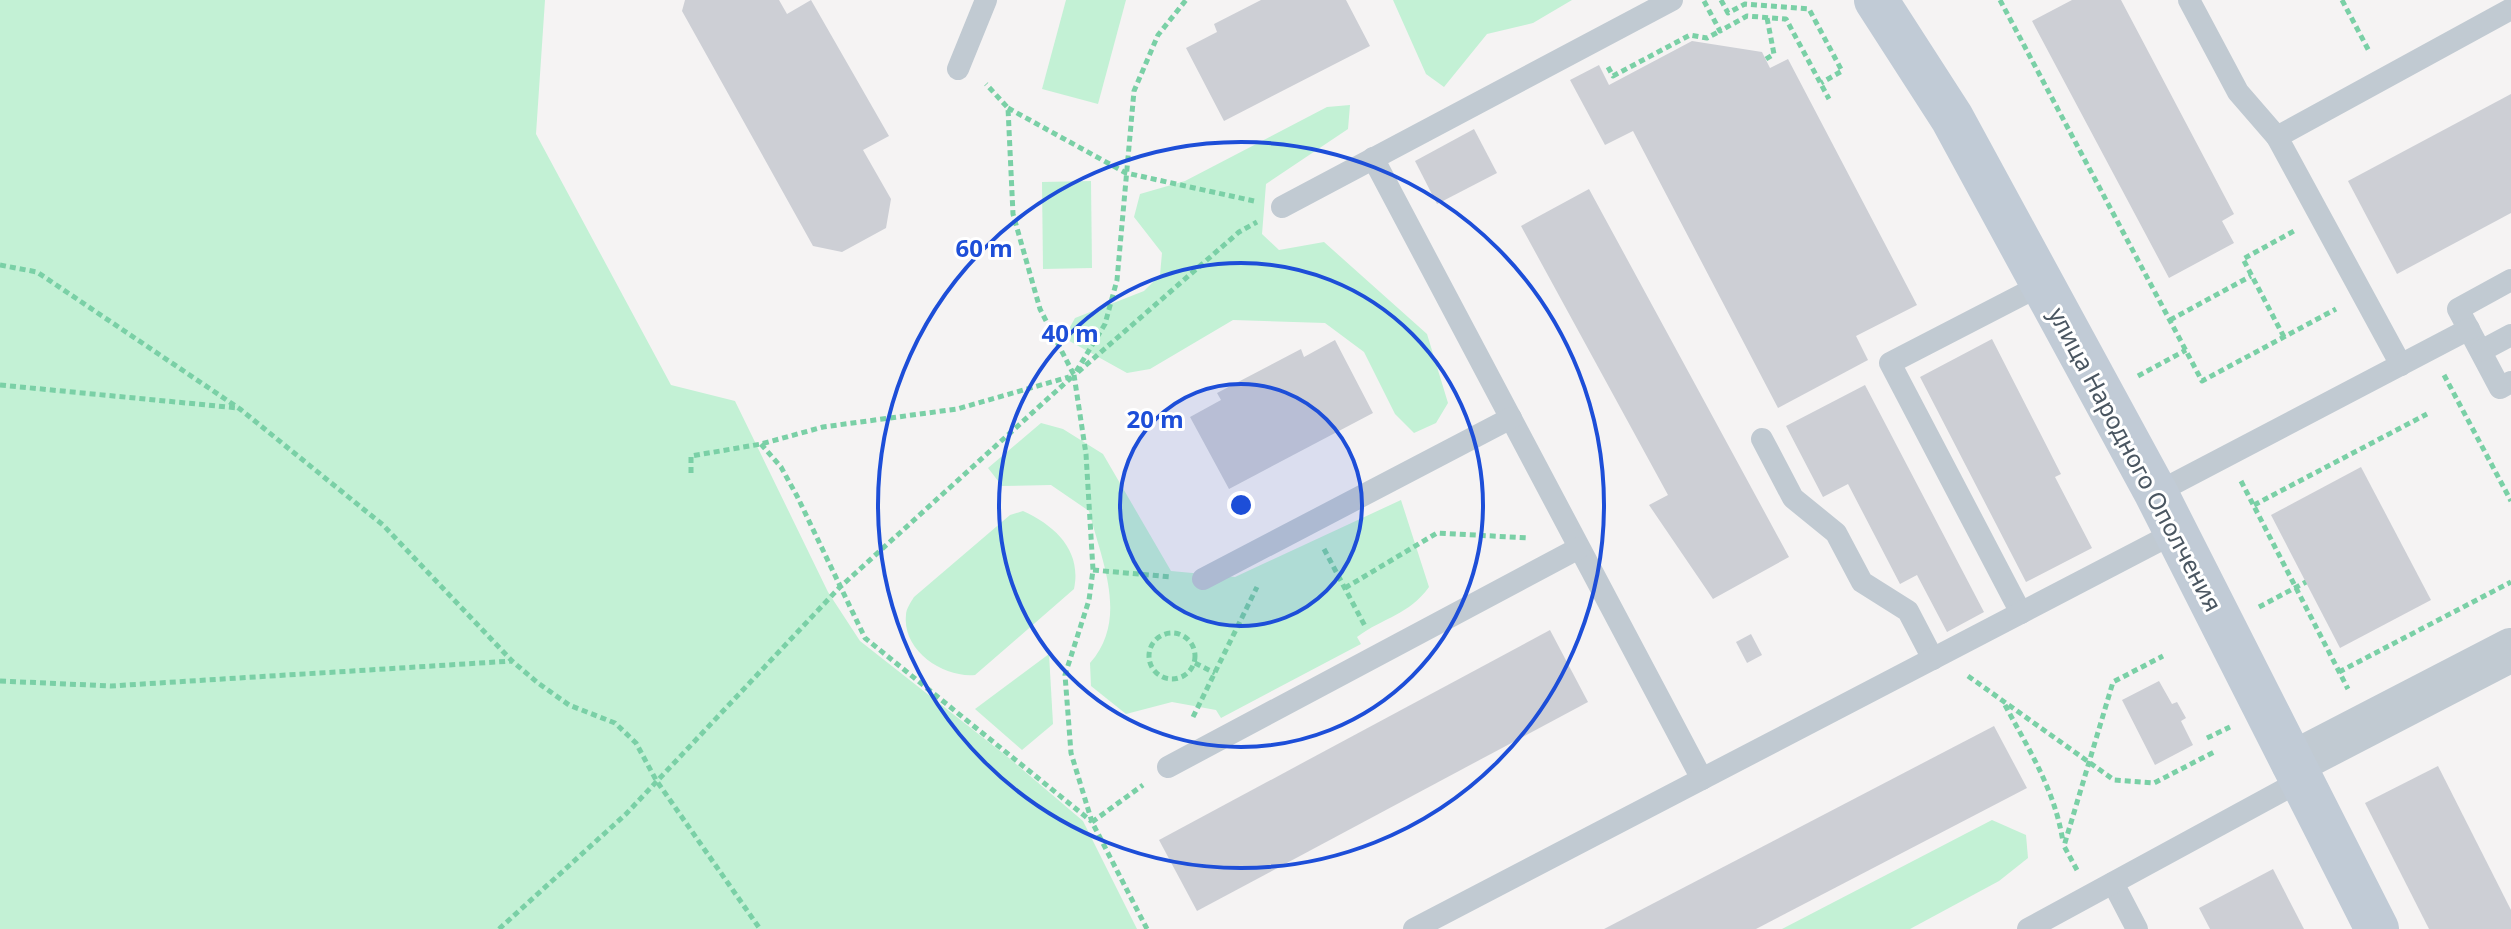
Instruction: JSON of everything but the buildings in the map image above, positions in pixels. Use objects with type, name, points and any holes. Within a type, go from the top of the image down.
[{"type":"main road","name":"улица Народного Ополчения","points":[[1876,0],[1952,118],[2156,493],[2377,929]]},
{"type":"street","points":[[2298,772],[2367,725],[2511,650]]},
{"type":"lane","points":[[958,69],[986,0]]},
{"type":"lane","points":[[1282,207],[1672,0]]},
{"type":"lane","points":[[2196,3],[2238,92],[2277,137],[2401,365]]},
{"type":"lane","points":[[2277,137],[2511,9]]},
{"type":"lane","points":[[1373,158],[1702,779]]},
{"type":"lane","points":[[2511,280],[2458,309],[2500,388],[2511,382]]},
{"type":"lane","points":[[2021,613],[1890,363],[2043,284]]},
{"type":"lane","points":[[2156,493],[2469,329]]},
{"type":"lane","points":[[2481,351],[2511,335]]},
{"type":"lane","points":[[1203,579],[1511,418]]},
{"type":"lane","points":[[1762,439],[1793,498],[1836,533],[1862,582],[1908,611],[1938,656]]},
{"type":"lane","points":[[1414,929],[2176,532]]},
{"type":"lane","points":[[1168,767],[1577,544]]},
{"type":"lane","points":[[2028,929],[2113,883],[2298,772]]},
{"type":"lane","points":[[2113,883],[2137,929]]},
{"type":"path","points":[[691,473],[691,456],[761,444],[823,427],[957,409],[1074,375],[1105,324],[1117,280],[1134,91],[1158,35],[1186,0]]},
{"type":"path","points":[[1721,0],[1728,13],[1745,4],[1809,9],[1842,71],[1821,83]]},
{"type":"path","points":[[2000,0],[2202,381],[2363,294]]},
{"type":"path","points":[[2342,0],[2383,78]]},
{"type":"path","points":[[1708,8],[1720,31]]},
{"type":"path","points":[[1613,76],[1690,35],[1707,38],[1747,16],[1786,19],[1829,99]]},
{"type":"path","points":[[1766,59],[1774,54],[1767,18]]},
{"type":"path","points":[[958,69],[979,78],[1008,108],[1126,173],[1282,207]]},
{"type":"path","points":[[1008,108],[1013,214],[1040,309],[1074,375],[1086,454],[1093,570],[1089,600],[1065,675],[1071,753],[1092,822],[1147,929]]},
{"type":"path","points":[[499,929],[626,814],[839,588],[1074,375],[1239,232],[1282,207]]},
{"type":"path","points":[[2284,337],[2243,259],[2321,217]]},
{"type":"path","points":[[0,265],[37,272],[240,409],[383,525],[512,661],[569,705],[615,723],[636,743],[656,780],[760,929]]},
{"type":"path","points":[[2170,320],[2251,276]]},
{"type":"path","points":[[2126,382],[2186,350]]},
{"type":"path","points":[[0,385],[240,409]]},
{"type":"path","points":[[2254,505],[2427,414]]},
{"type":"path","points":[[761,444],[781,467],[797,496],[865,638],[1092,822]]},
{"type":"path","points":[[2227,454],[2367,725]]},
{"type":"path","points":[[1310,523],[1380,654]]},
{"type":"path","points":[[1345,588],[1437,533],[1577,544]]},
{"type":"path","points":[[1092,822],[1168,767],[1268,565],[1260,549]]},
{"type":"path","points":[[1093,570],[1203,579]]},
{"type":"path","points":[[2258,607],[2306,582]]},
{"type":"path","points":[[2339,672],[2511,582]]},
{"type":"path","points":[[1167,633],[1179,634],[1189,640],[1195,651],[1195,663],[1188,674],[1177,679],[1165,679],[1155,673],[1149,662],[1149,649],[1156,639],[1167,633]]},
{"type":"path","points":[[1938,656],[2114,780],[2154,783],[2214,752]]},
{"type":"path","points":[[2064,846],[2113,682],[2163,656]]},
{"type":"path","points":[[0,681],[111,686],[512,661]]},
{"type":"path","points":[[1195,663],[1215,673]]},
{"type":"path","points":[[2004,704],[2039,766],[2054,801],[2064,846],[2091,895]]},
{"type":"green space","points":[[0,0],[545,0],[536,134],[671,385],[735,401],[828,592],[860,641],[1009,758],[1083,821],[1137,929],[0,929]]},
{"type":"green space","points":[[1066,0],[1126,0],[1098,104],[1042,89]]},
{"type":"green space","points":[[1393,0],[1572,0],[1533,23],[1487,34],[1444,87],[1426,74]]},
{"type":"green space","points":[[1350,105],[1348,129],[1266,184],[1262,234],[1279,250],[1324,242],[1427,334],[1448,403],[1436,423],[1414,433],[1395,414],[1364,352],[1325,323],[1233,320],[1150,369],[1127,373],[1064,338],[1075,318],[1144,291],[1160,275],[1162,253],[1134,217],[1140,194],[1185,181],[1327,107]]},
{"type":"green space","points":[[1091,181],[1092,268],[1043,269],[1042,182]]},
{"type":"green space","points":[[1041,423],[1063,429],[1103,454],[1171,571],[1235,577],[1401,500],[1429,587],[1405,610],[1357,637],[1361,644],[1221,718],[1216,710],[1172,702],[1126,714],[1091,686],[1090,663],[1102,646],[1110,609],[1105,570],[1089,511],[1051,485],[1002,486],[988,468]]},
{"type":"green space","points":[[1023,511],[1046,524],[1064,541],[1074,563],[1074,589],[975,675],[963,675],[938,667],[918,651],[911,640],[906,613],[909,606],[914,597],[1010,515]]},
{"type":"green space","points":[[1049,654],[1053,724],[1022,750],[975,709]]},
{"type":"green space","points":[[1992,820],[2026,835],[2028,858],[1999,881],[1910,929],[1782,929]]}]
